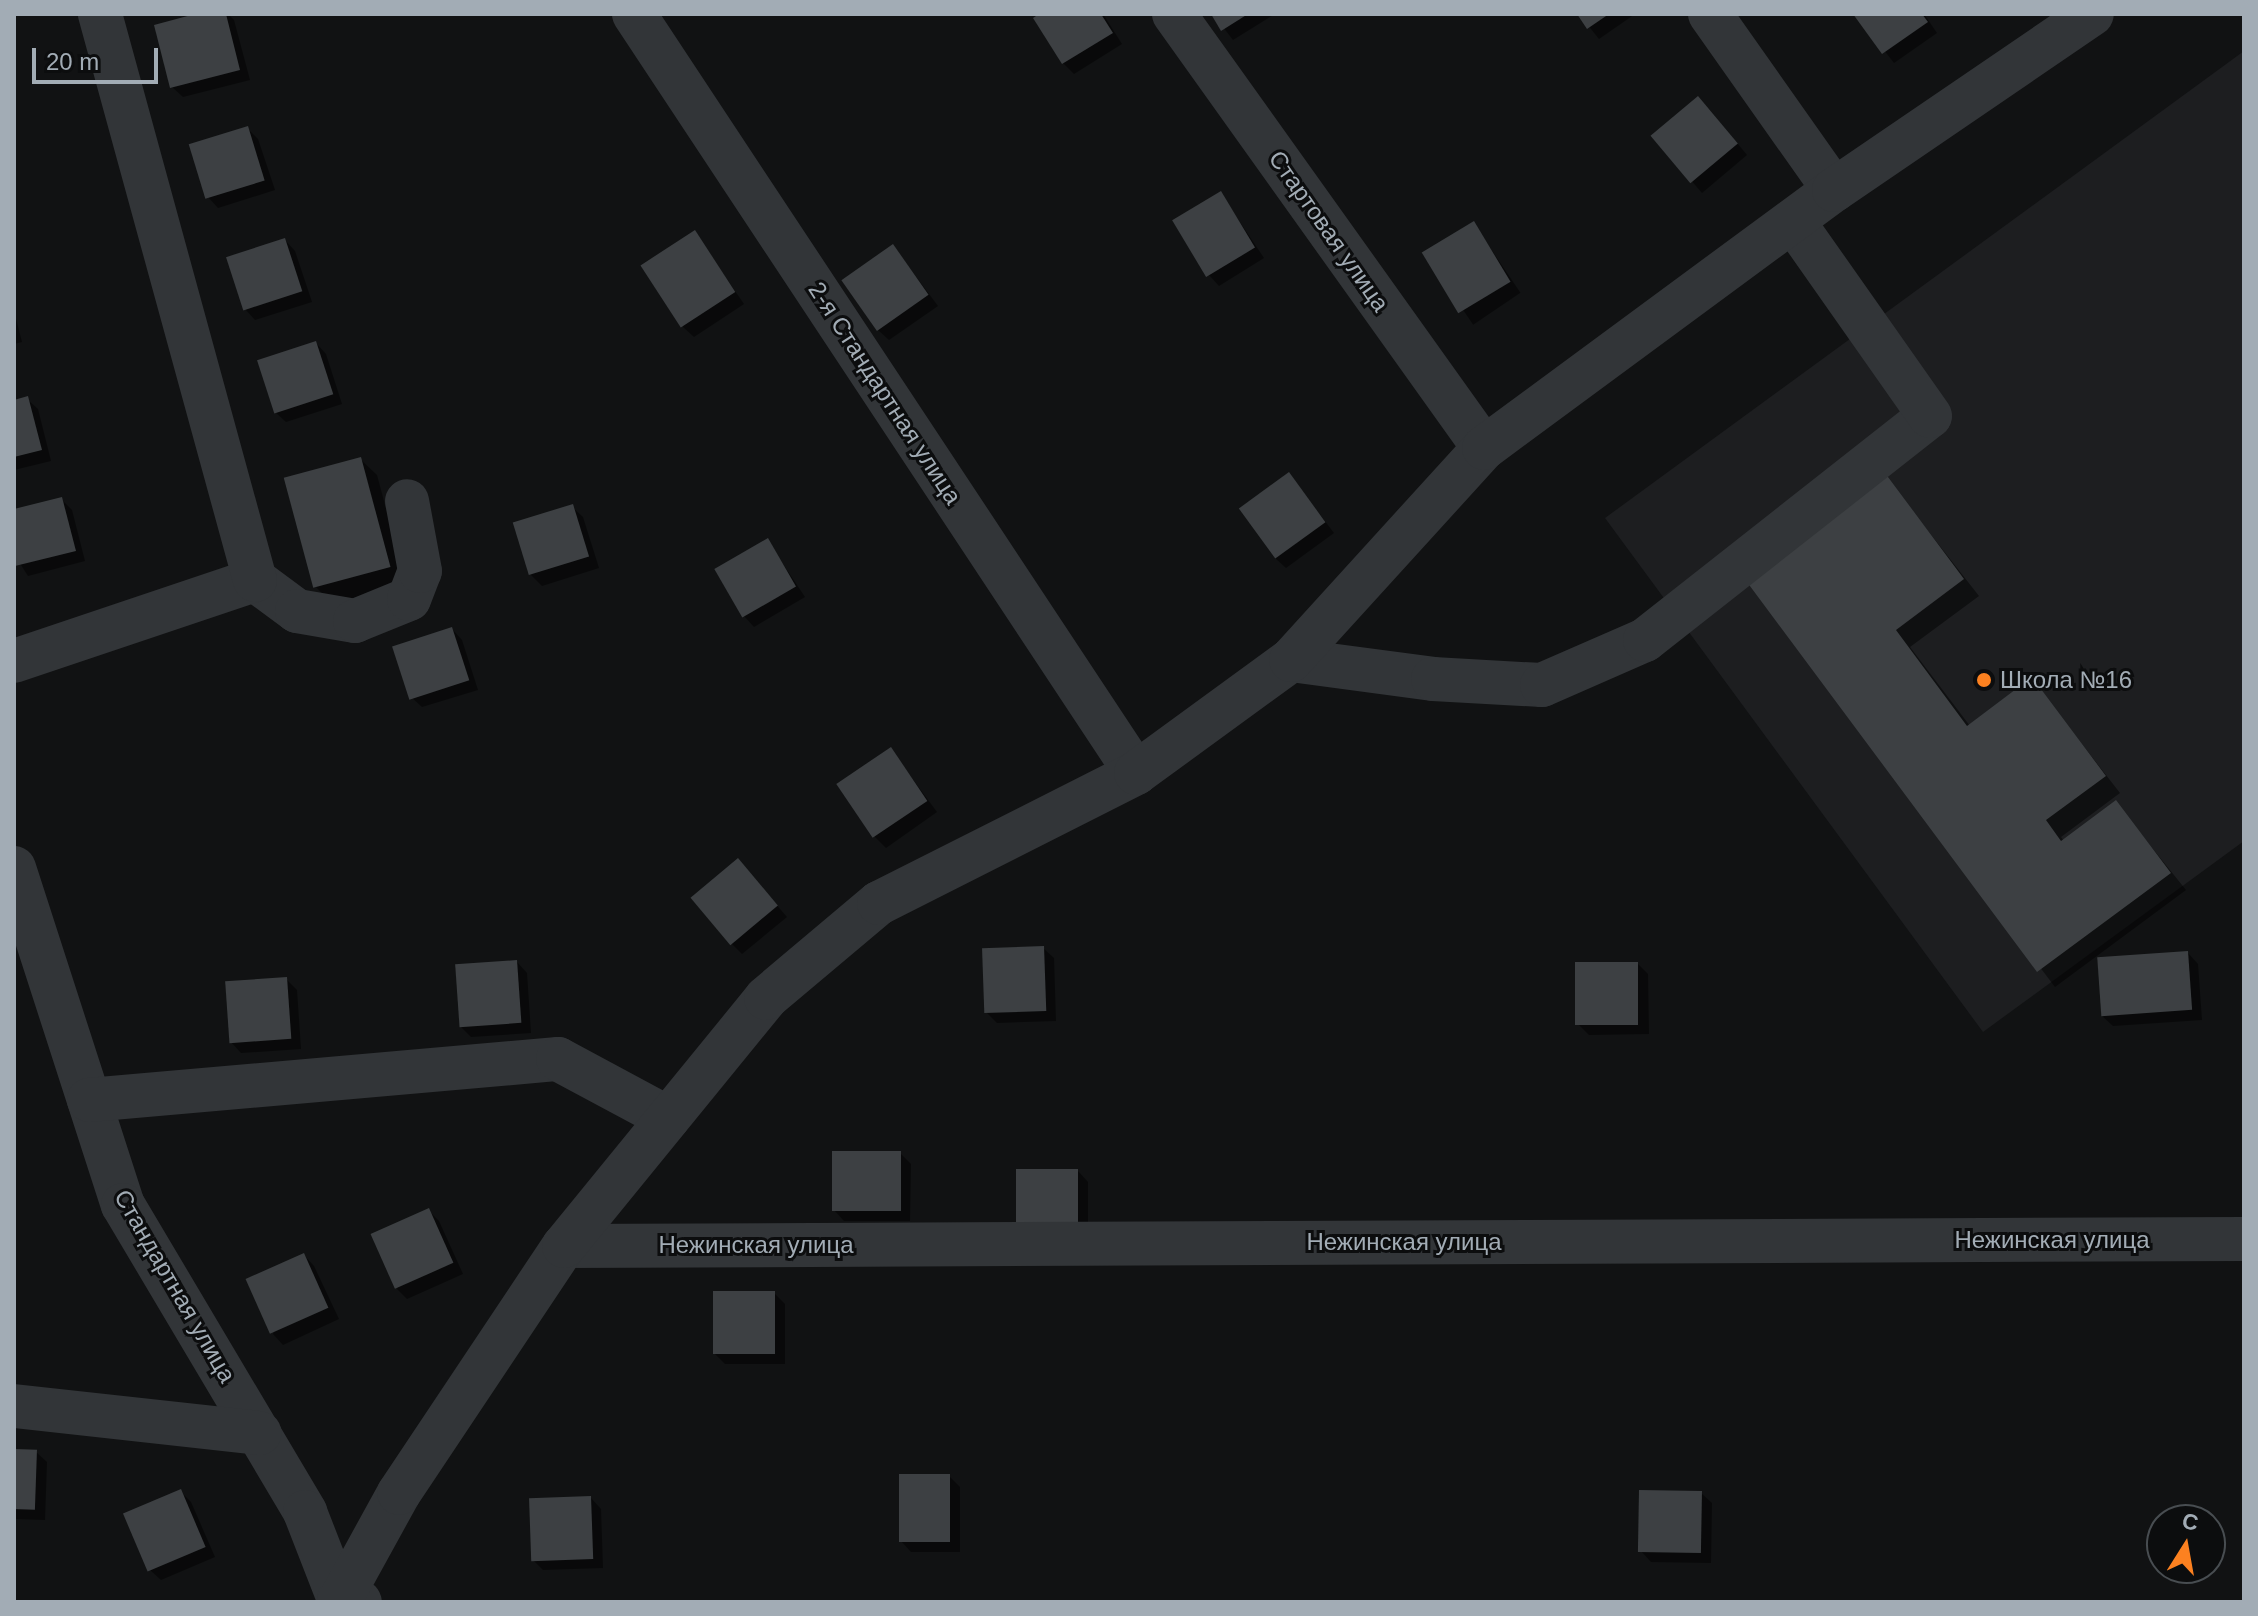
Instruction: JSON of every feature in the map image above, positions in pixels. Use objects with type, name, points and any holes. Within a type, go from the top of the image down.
[{"type":"street","points":[[100,14],[255,580],[297,611],[355,621],[409,599],[420,571],[407,501]]},
{"type":"street","name":"2-я Стандартная улица","points":[[634,14],[1136,773]]},
{"type":"street","name":"Стартовая улица","points":[[1174,14],[1484,448]]},
{"type":"street","points":[[1710,14],[1834,190]]},
{"type":"street","points":[[347,1601],[399,1493],[564,1246],[766,998],[879,903],[1136,773],[1291,660],[1484,448],[1834,190],[2092,14]]},
{"type":"street","points":[[1291,660],[1433,679],[1542,685],[1645,640],[1930,416],[1793,221]]},
{"type":"street","points":[[14,661],[255,580]]},
{"type":"street","name":"Стандартная улица","points":[[14,868],[123,1205],[305,1512],[347,1601]]},
{"type":"street","points":[[89,1100],[558,1059],[668,1118]]},
{"type":"street","name":"Нежинская улица","points":[[564,1246],[2244,1239]]},
{"type":"street","points":[[14,1406],[260,1433]]},
{"type":"shaded area","name":"Школа №16","points":[[2244,51],[2244,841],[1983,1032],[1605,518]]},
{"type":"building","points":[[195,14],[226,14],[240,70],[170,88],[154,25]]},
{"type":"building","points":[[1039,14],[1101,14],[1113,33],[1062,64],[1033,18]]},
{"type":"building","points":[[1211,14],[1248,14],[1221,31]]},
{"type":"building","points":[[1577,14],[1609,14],[1587,29]]},
{"type":"building","points":[[1853,14],[1922,14],[1928,22],[1882,54]]},
{"type":"building","points":[[1698,96],[1738,143],[1690,183],[1651,136]]},
{"type":"building","points":[[248,126],[265,181],[205,199],[189,144]]},
{"type":"building","points":[[1221,191],[1255,248],[1206,277],[1172,220]]},
{"type":"building","points":[[1474,221],[1511,282],[1458,313],[1422,252]]},
{"type":"building","points":[[695,230],[735,292],[681,327],[640,265]]},
{"type":"building","points":[[285,238],[302,291],[243,310],[226,257]]},
{"type":"building","points":[[893,244],[929,295],[877,331],[841,280]]},
{"type":"building","points":[[316,341],[333,394],[274,413],[257,360]]},
{"type":"building","points":[[28,396],[42,450],[14,457],[14,400]]},
{"type":"building","points":[[361,457],[391,567],[313,588],[284,478]]},
{"type":"building","points":[[1289,472],[1325,522],[1275,559],[1239,508]]},
{"type":"building","points":[[1885,473],[1964,579],[1896,630],[1967,726],[2032,677],[2106,776],[2046,820],[2061,841],[2116,800],[2171,873],[2037,972],[1744,578]]},
{"type":"building","points":[[62,497],[76,551],[15,566],[14,509]]},
{"type":"building","points":[[573,504],[589,557],[529,575],[513,522]]},
{"type":"building","points":[[768,538],[796,586],[742,617],[714,569]]},
{"type":"building","points":[[452,627],[469,680],[409,700],[392,646]]},
{"type":"building","points":[[891,747],[927,801],[873,838],[836,784]]},
{"type":"building","points":[[738,858],[778,905],[730,945],[691,898]]},
{"type":"building","points":[[1044,946],[1046,1011],[984,1013],[982,948]]},
{"type":"building","points":[[2188,951],[2192,1010],[2101,1016],[2097,957]]},
{"type":"building","points":[[517,960],[521,1023],[460,1027],[455,964]]},
{"type":"building","points":[[1575,962],[1638,962],[1638,1025],[1575,1025]]},
{"type":"building","points":[[287,977],[291,1039],[229,1043],[225,981]]},
{"type":"building","points":[[832,1151],[901,1151],[901,1211],[832,1211]]},
{"type":"building","points":[[1016,1169],[1078,1169],[1078,1232],[1016,1232]]},
{"type":"building","points":[[429,1208],[453,1263],[395,1289],[371,1234]]},
{"type":"building","points":[[304,1253],[328,1308],[270,1334],[246,1279]]},
{"type":"building","points":[[713,1291],[775,1291],[775,1354],[713,1354]]},
{"type":"building","points":[[14,1449],[37,1450],[35,1510],[14,1509]]},
{"type":"building","points":[[899,1474],[950,1474],[950,1542],[899,1542]]},
{"type":"building","points":[[181,1489],[206,1547],[148,1572],[123,1514]]},
{"type":"building","points":[[1639,1490],[1702,1491],[1701,1553],[1638,1552]]},
{"type":"building","points":[[591,1496],[593,1559],[531,1561],[529,1498]]},
{"type":"place","name":"Школа №16","points":[[1984,680]]}]
